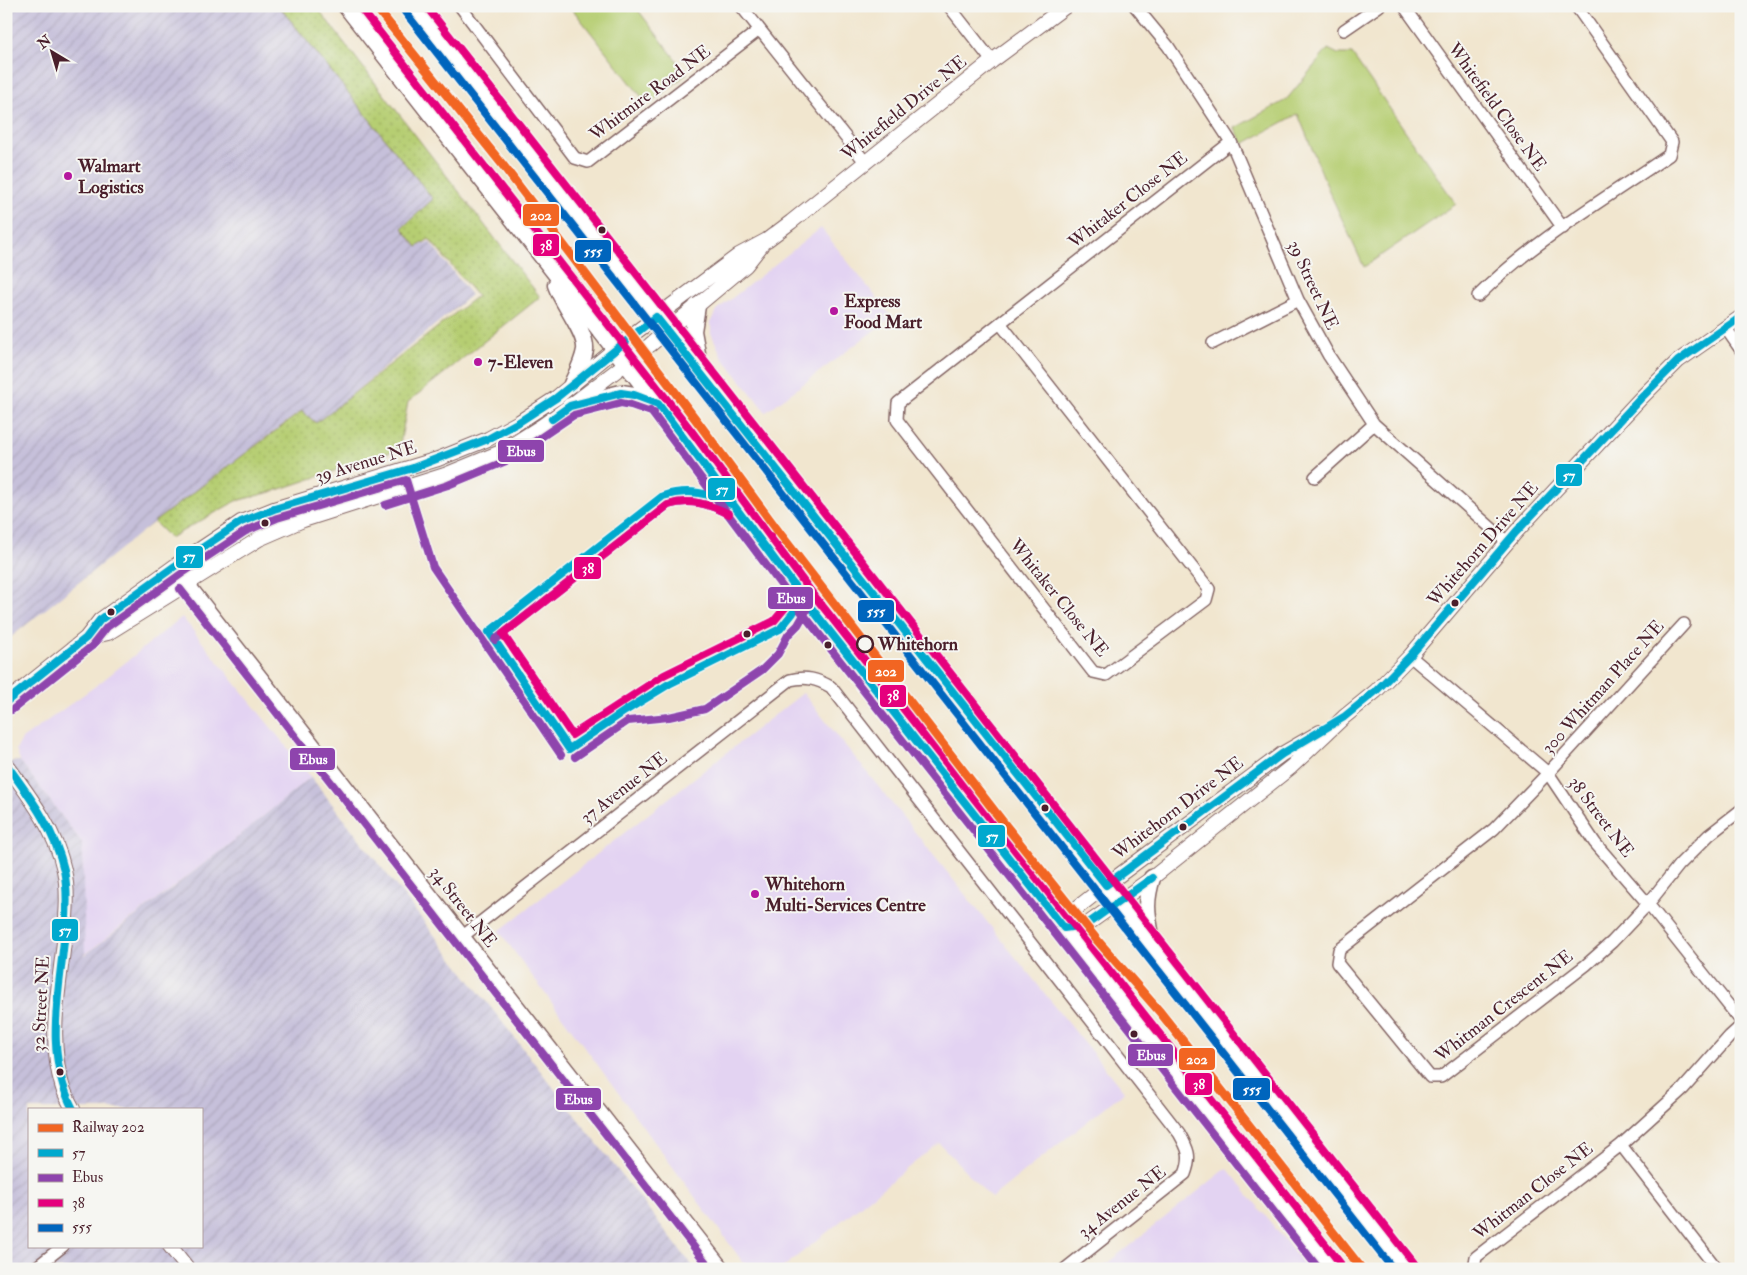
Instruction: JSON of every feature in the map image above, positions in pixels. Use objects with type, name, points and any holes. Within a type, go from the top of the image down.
[{"type":"main road","points":[[346,6],[658,404],[801,595],[1332,1269]]},
{"type":"main road","points":[[414,6],[701,375],[1106,885],[1406,1269]]},
{"type":"main road","points":[[550,267],[559,295],[578,328],[585,348],[582,362],[572,384]]},
{"type":"main road","points":[[697,306],[693,331],[701,375]]},
{"type":"main road","points":[[570,406],[621,393],[634,395],[658,404]]},
{"type":"main road","points":[[1152,878],[1146,908],[1153,945]]},
{"type":"street","name":"Whitmire Road NE","points":[[460,6],[575,158],[588,162],[759,30]]},
{"type":"street","points":[[742,6],[866,164]]},
{"type":"street","points":[[949,6],[992,61]]},
{"type":"street","name":"Whitefield Drive NE","points":[[656,317],[739,255],[767,240],[866,164],[992,61],[1066,6]]},
{"type":"street","name":"39 Street NE","points":[[1135,6],[1168,46],[1231,142],[1298,300],[1329,356],[1374,424],[1507,542]]},
{"type":"street","points":[[1344,30],[1379,6]]},
{"type":"street","name":"Whitefield Close NE","points":[[1404,6],[1563,228]]},
{"type":"street","points":[[1478,296],[1502,272],[1669,155],[1672,142],[1576,6]]},
{"type":"street","name":"Whitaker Close NE","points":[[1000,323],[1209,589],[1206,600],[1106,675],[1093,672],[897,420],[898,403],[1000,323],[1231,142]]},
{"type":"street","name":"Whitefield Drive NE","points":[[667,331],[746,265],[767,240]]},
{"type":"street","points":[[1213,343],[1298,300]]},
{"type":"street","name":"39 Avenue NE","points":[[6,702],[86,638],[100,620],[175,566],[242,522],[274,509],[413,468],[488,439],[526,418],[556,398],[614,349],[656,317]]},
{"type":"street","name":"Whitehorn Drive NE","points":[[1064,928],[1086,925],[1152,878],[1291,767],[1344,717],[1376,691],[1410,656],[1507,542],[1640,399],[1678,361],[1741,317]]},
{"type":"street","points":[[1725,327],[1741,350]]},
{"type":"street","name":"39 Avenue NE","points":[[86,638],[108,633],[259,539],[303,520],[445,475],[501,452],[570,406],[667,331]]},
{"type":"street","points":[[1315,476],[1374,424]]},
{"type":"street","name":"34 Street NE","points":[[175,566],[724,1269]]},
{"type":"street","name":"300 Whitman Place NE","points":[[1548,773],[1684,624]]},
{"type":"street","name":"38 Street NE","points":[[1410,656],[1548,773],[1595,843],[1648,904],[1741,1022]]},
{"type":"street","name":"37 Avenue NE","points":[[463,936],[790,680],[801,677],[819,680],[831,687],[1179,1133],[1190,1156]]},
{"type":"street","name":"Whitehorn Drive NE","points":[[1064,928],[1073,911],[1106,885],[1282,754],[1344,717]]},
{"type":"street","name":"32 Street NE","points":[[6,764],[46,821],[57,846],[64,871],[67,911],[56,1006],[56,1058],[62,1086],[73,1108]]},
{"type":"street","name":"Whitman Crescent NE","points":[[1548,773],[1494,829],[1339,950],[1337,963],[1430,1077],[1441,1077],[1586,965],[1612,942],[1648,904]]},
{"type":"street","points":[[1648,904],[1685,859],[1710,835],[1741,810]]},
{"type":"street","name":"Whitman Close NE","points":[[1474,1269],[1476,1257],[1621,1145],[1684,1089],[1741,1026]]},
{"type":"street","name":"Whitman Close NE","points":[[1621,1145],[1717,1269]]},
{"type":"street","name":"34 Avenue NE","points":[[1065,1269],[1185,1174],[1190,1156]]},
{"type":"street","points":[[34,1269],[60,1248]]},
{"type":"street","points":[[172,1248],[188,1269]]},
{"type":"shaded area","points":[[6,6],[279,6],[434,199],[402,228],[417,247],[429,241],[471,295],[316,424],[301,411],[154,522],[6,641]]},
{"type":"shaded area","points":[[821,228],[892,317],[766,412],[722,357],[711,333],[711,321],[717,310]]},
{"type":"shaded area","points":[[182,617],[311,777],[231,843],[84,955],[82,843],[20,761],[16,750],[22,739],[101,682]]},
{"type":"shaded area","points":[[803,693],[1124,1092],[991,1198],[939,1143],[781,1269],[748,1269],[499,931]]},
{"type":"shaded area","points":[[20,761],[82,843],[85,955],[231,843],[311,777],[695,1269],[6,1269],[6,762]]},
{"type":"shaded area","points":[[1227,1168],[1308,1269],[1100,1269]]},
{"type":"green space","points":[[279,6],[316,6],[540,297],[408,402],[399,449],[275,491],[236,501],[170,538],[154,522],[302,411],[316,423],[477,296],[429,239],[417,247],[402,228],[433,199]]},
{"type":"green space","points":[[570,6],[635,6],[687,74],[652,102],[644,100]]},
{"type":"green space","points":[[1328,49],[1338,54],[1352,54],[1456,204],[1364,267],[1329,191],[1298,114],[1243,144],[1235,128],[1286,100]]},
{"type":"rail line","name":"202","points":[[375,6],[502,164],[781,535],[1006,826],[1097,940],[1160,1012],[1362,1269]]},
{"type":"transit line","name":"38","points":[[359,6],[690,429],[809,589],[1340,1263]]},
{"type":"transit line","name":"38","points":[[426,6],[1414,1263]]},
{"type":"transit line","name":"555","points":[[405,12],[1393,1269]]},
{"type":"transit line","name":"57","points":[[6,702],[86,638],[100,620],[175,566],[241,522],[274,509],[413,468],[488,439],[556,398],[656,317],[1106,885],[1282,754],[1344,717],[1376,691],[1410,656],[1516,532],[1640,399],[1678,361],[1741,317]]},
{"type":"transit line","name":"57","points":[[552,419],[570,406],[621,393],[634,395],[658,404],[801,595],[1064,928],[1086,925],[1152,878]]},
{"type":"transit line","name":"Ebus","points":[[385,505],[448,485],[506,461],[574,415],[621,403],[654,413]]},
{"type":"transit line","name":"Ebus","points":[[650,410],[793,601],[1319,1269]]},
{"type":"transit line","name":"Ebus","points":[[12,710],[92,646],[107,627],[181,574],[246,531],[277,518],[406,480],[433,567],[561,755]]},
{"type":"transit line","name":"57","points":[[733,505],[716,497],[699,493],[681,492],[663,496],[489,632],[569,749],[669,684],[780,629],[793,613],[801,595]]},
{"type":"transit line","name":"Ebus","points":[[495,640],[668,505],[684,502],[699,503],[729,514]]},
{"type":"transit line","name":"38","points":[[729,514],[699,503],[684,502],[668,505],[503,634],[572,735],[664,675],[774,621],[785,608],[791,592]]},
{"type":"transit line","name":"Ebus","points":[[180,589],[711,1269]]},
{"type":"transit line","name":"Ebus","points":[[575,757],[628,721],[669,717],[705,709],[762,670],[778,654],[788,635],[798,625],[811,598]]},
{"type":"transit line","name":"57","points":[[6,764],[41,814],[55,841],[64,870],[67,908],[57,999],[56,1043],[58,1065],[73,1108]]},
{"type":"place","name":"Walmart Logistics","points":[[68,176]]},
{"type":"place","name":"Express Food Mart","points":[[834,311]]},
{"type":"place","name":"7-Eleven","points":[[478,362]]},
{"type":"place","name":"Whitehorn","points":[[865,644]]},
{"type":"place","name":"Whitehorn Multi-Services Centre","points":[[755,894]]}]
